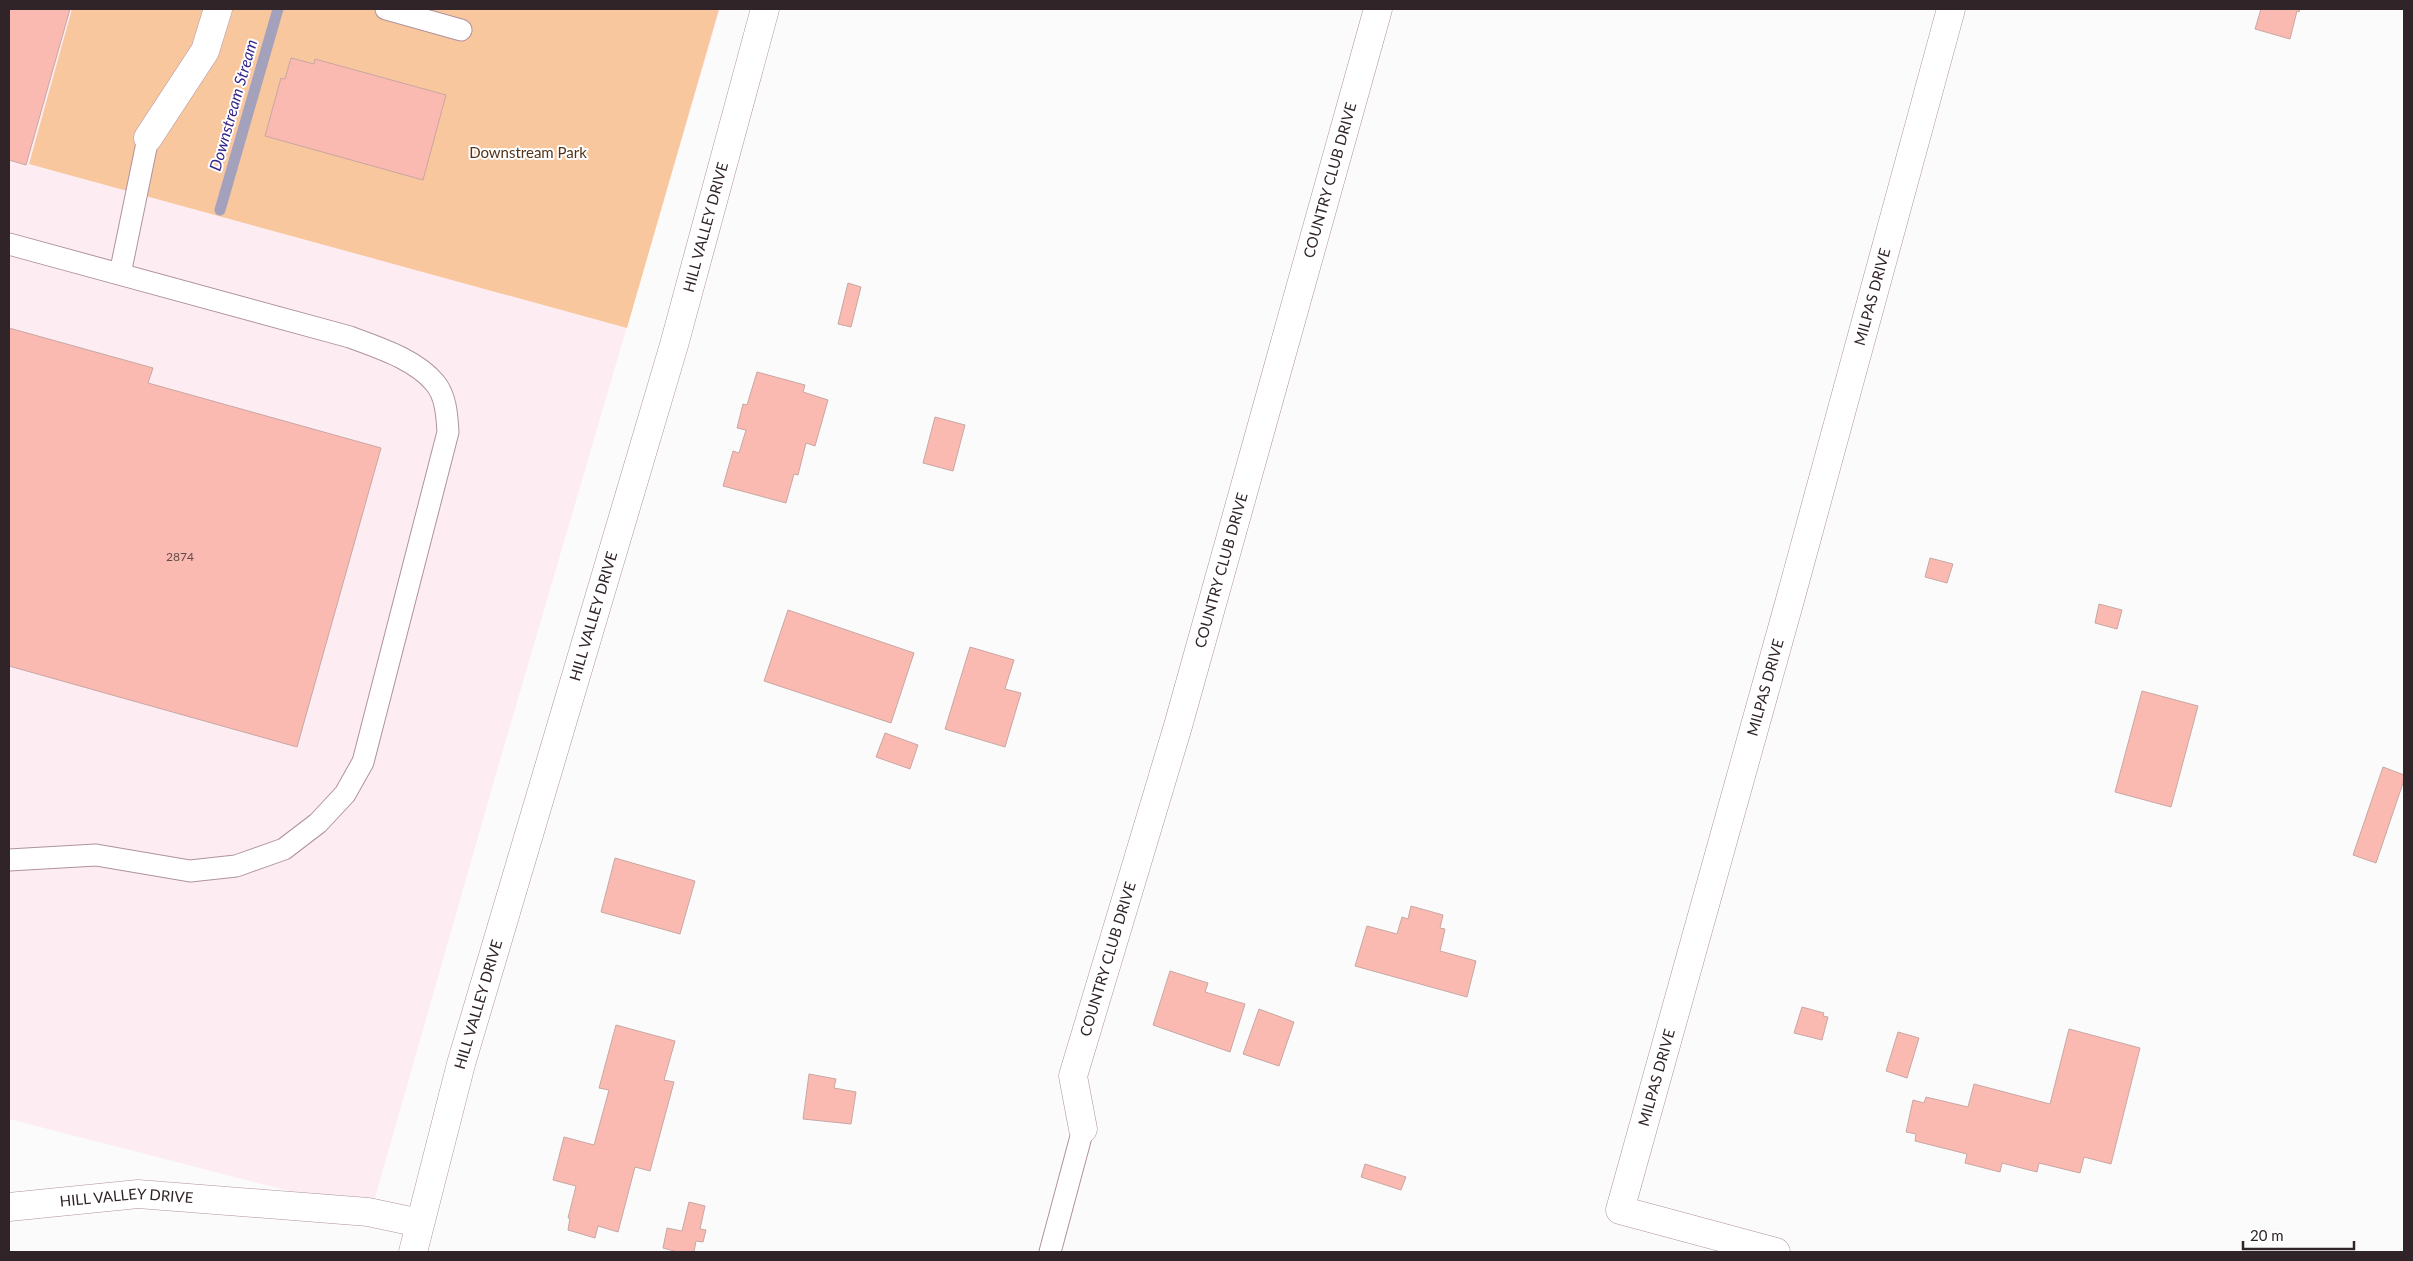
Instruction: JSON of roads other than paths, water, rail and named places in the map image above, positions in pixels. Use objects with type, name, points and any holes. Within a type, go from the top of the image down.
[{"type":"street","points":[[148,138],[205,51],[218,9]]},
{"type":"street","name":"HILL VALLEY DRIVE","points":[[413,1252],[462,1064],[674,344],[765,9]]},
{"type":"street","name":"COUNTRY CLUB DRIVE","points":[[1082,1130],[1073,1076],[1178,726],[1378,9]]},
{"type":"street","name":"MILPAS DRIVE","points":[[1776,1252],[1620,1210],[1790,600],[1951,9]]},
{"type":"street","name":"HILL VALLEY DRIVE","points":[[9,1207],[138,1194],[368,1212],[420,1223]]},
{"type":"lane","points":[[386,9],[461,30]]},
{"type":"lane","points":[[120,274],[148,138]]},
{"type":"lane","points":[[9,244],[350,337],[385,350],[420,369],[436,384],[446,408],[448,432],[363,762],[345,794],[318,823],[284,849],[236,866],[190,872],[96,855],[9,860]]},
{"type":"lane","points":[[1050,1252],[1082,1130]]},
{"type":"waterway","name":"Downstream Stream","points":[[220,210],[278,9]]},
{"type":"park label","name":"Downstream Park","points":[[528,153]]}]
